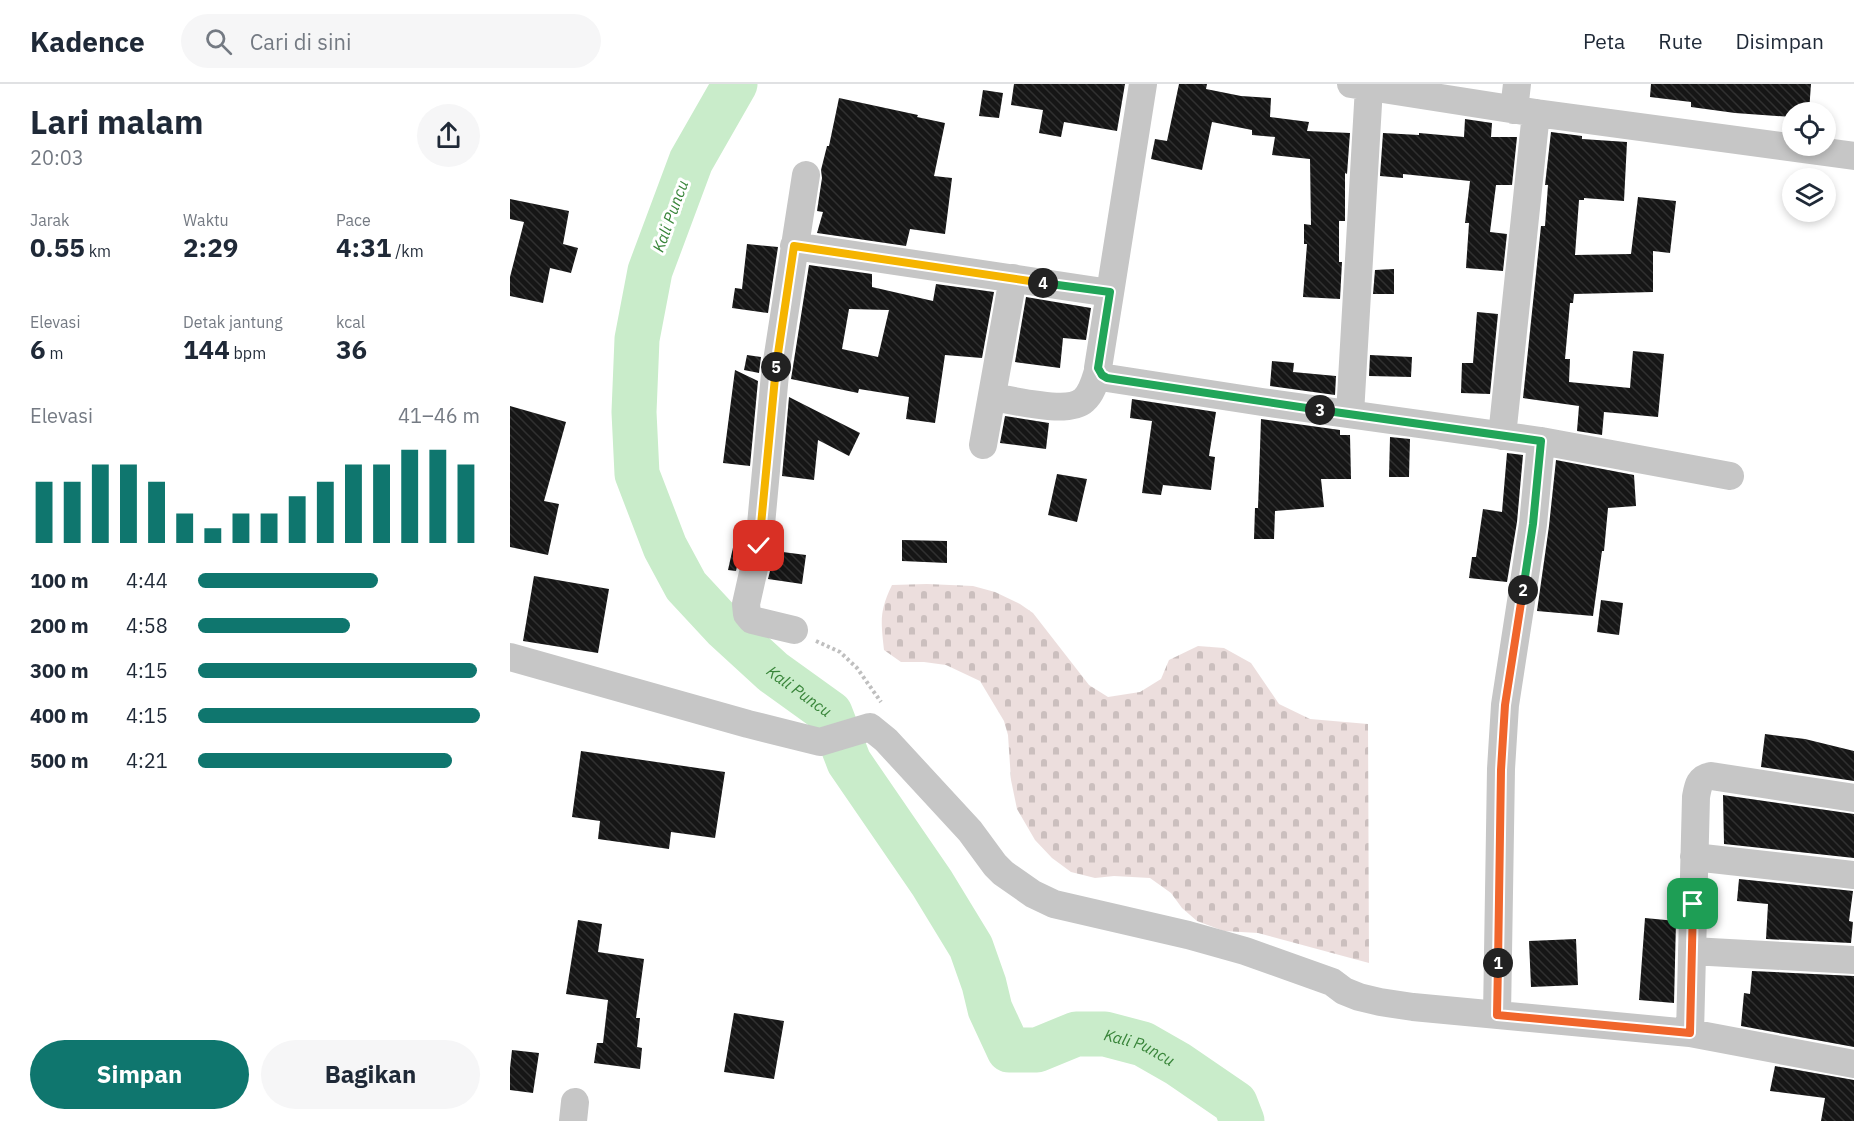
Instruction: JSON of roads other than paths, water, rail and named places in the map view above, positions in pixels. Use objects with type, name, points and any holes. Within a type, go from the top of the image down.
[{"type":"street","points":[[992,397],[1062,407],[1076,405],[1087,396],[1098,371],[1143,84]]},
{"type":"street","points":[[1350,414],[1360,86],[1522,102],[1854,156]]},
{"type":"street","points":[[1502,436],[1522,102]]},
{"type":"street","points":[[794,630],[752,620],[747,614],[746,604],[759,546],[775,374],[806,175]]},
{"type":"street","points":[[794,246],[1110,292]]},
{"type":"street","points":[[983,445],[1013,278]]},
{"type":"street","points":[[1098,371],[1107,378],[1118,380],[1541,441],[1730,476]]},
{"type":"street","points":[[1497,1015],[1501,781],[1505,705],[1533,524],[1541,441]]},
{"type":"street","points":[[510,657],[820,742],[877,719],[872,728],[896,750],[970,831],[995,865],[1033,894],[1054,904],[1188,935],[1245,951],[1332,982],[1344,991],[1359,997],[1413,1007],[1690,1033],[1854,1064]]},
{"type":"street","points":[[1690,1033],[1694,857],[1697,791],[1700,781],[1707,776],[1854,798]]},
{"type":"street","points":[[1694,857],[1854,875]]},
{"type":"street","points":[[1692,951],[1854,960]]},
{"type":"waterway","name":"Kali Puncu","points":[[735,84],[691,161],[650,271],[637,339],[634,412],[637,474],[665,547],[686,586],[725,628],[773,672],[830,713],[849,762],[932,883],[971,947],[990,1009],[1009,1050],[1037,1050],[1076,1034],[1105,1034],[1143,1044],[1178,1064],[1235,1103],[1242,1121]]}]
